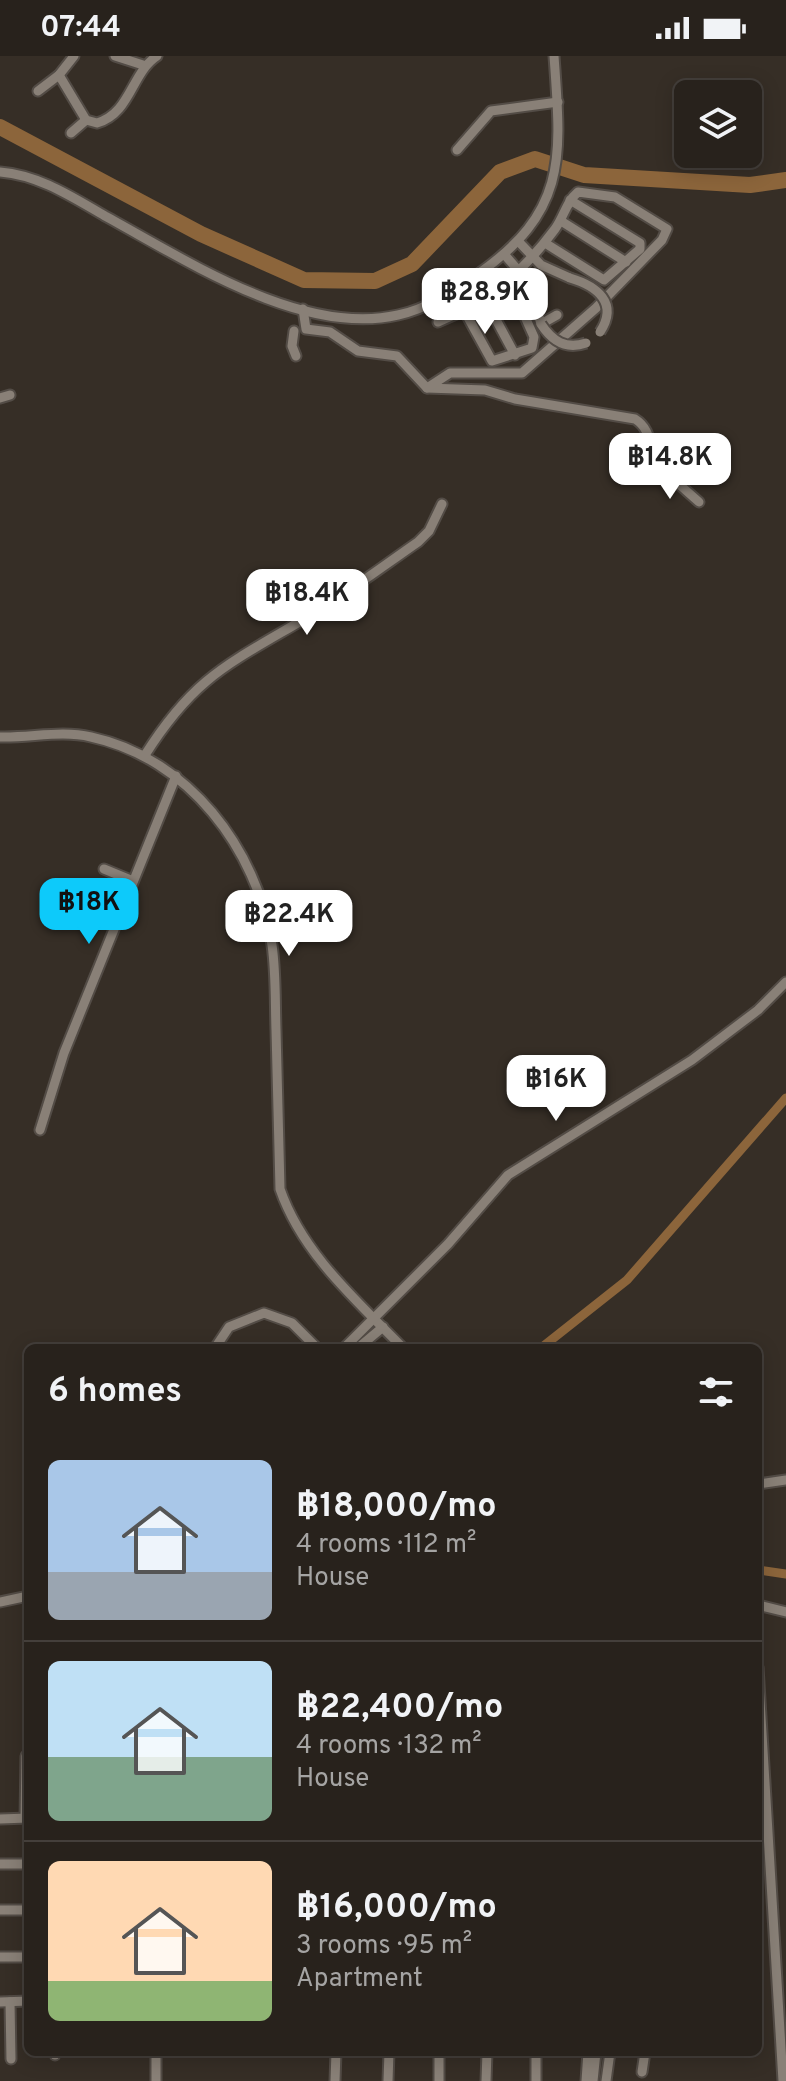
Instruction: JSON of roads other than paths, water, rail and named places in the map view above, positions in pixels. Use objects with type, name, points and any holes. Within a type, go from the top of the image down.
[{"type":"street","points":[[38,91],[59,75],[74,56]]},
{"type":"street","points":[[115,56],[143,65]]},
{"type":"street","points":[[59,75],[86,120],[97,123],[114,114],[135,88],[143,65],[157,56]]},
{"type":"street","points":[[0,172],[46,184],[204,270],[303,309],[347,318],[394,316],[419,309],[444,296],[504,254],[536,217],[556,173],[561,145],[554,56]]},
{"type":"street","points":[[457,150],[491,111],[558,102]]},
{"type":"street","points":[[71,133],[86,120]]},
{"type":"street","points":[[427,388],[450,373],[522,373],[596,308],[666,233],[661,223],[615,197],[578,192],[570,200],[561,221],[520,272],[486,301],[438,322]]},
{"type":"street","points":[[545,243],[604,280],[640,249],[640,243],[570,200]]},
{"type":"street","points":[[561,221],[626,262]]},
{"type":"street","points":[[518,241],[553,273],[599,290],[606,301],[608,316],[600,332]]},
{"type":"street","points":[[504,254],[530,284],[541,324],[549,336],[561,344],[586,343]]},
{"type":"street","points":[[465,312],[489,359],[498,361],[532,348],[535,341],[509,281]]},
{"type":"street","points":[[486,301],[515,355]]},
{"type":"street","points":[[303,309],[306,329],[330,332],[358,351],[397,356],[427,388],[485,390],[515,399],[635,419],[647,430],[652,458],[699,502]]},
{"type":"street","points":[[541,324],[557,315]]},
{"type":"street","points":[[294,331],[292,346],[296,356]]},
{"type":"street","points":[[664,471],[670,454],[702,441]]},
{"type":"street","points":[[145,755],[178,708],[205,680],[259,643],[300,622],[418,542],[429,531],[442,504]]},
{"type":"street","points":[[0,737],[63,733],[88,736],[145,755],[207,803],[226,830],[261,901],[272,945],[280,1189],[301,1238],[399,1344]]},
{"type":"street","points":[[40,1130],[64,1053],[176,776]]},
{"type":"street","points":[[104,869],[133,881]]},
{"type":"street","points":[[358,1344],[373,1317],[448,1244],[508,1175],[692,1060],[758,1010],[786,982]]},
{"type":"street","points":[[218,1344],[229,1327],[264,1313],[292,1323],[313,1344]]},
{"type":"street","points":[[358,1344],[383,1327]]},
{"type":"street","points":[[762,1483],[786,1480]]},
{"type":"street","points":[[0,1602],[24,1597]]},
{"type":"street","points":[[762,1606],[786,1612]]},
{"type":"street","points":[[762,1730],[784,2080]]},
{"type":"street","points":[[0,1819],[24,1818]]},
{"type":"street","points":[[0,1864],[24,1864]]},
{"type":"street","points":[[773,1903],[786,1902]]},
{"type":"street","points":[[0,1910],[24,1910]]},
{"type":"street","points":[[0,1957],[24,1957]]},
{"type":"street","points":[[5,2002],[11,2059]]},
{"type":"street","points":[[156,2056],[156,2081]]},
{"type":"street","points":[[336,2056],[336,2081]]},
{"type":"street","points":[[388,2081],[389,2056]]},
{"type":"street","points":[[439,2056],[439,2081]]},
{"type":"street","points":[[486,2081],[487,2056]]},
{"type":"street","points":[[536,2056],[536,2081]]},
{"type":"street","points":[[586,2081],[588,2056]]},
{"type":"street","points":[[593,2081],[596,2056]]},
{"type":"street","points":[[606,2081],[609,2056]]},
{"type":"street","points":[[642,2072],[644,2056]]},
{"type":"waterway","points":[[0,127],[201,234],[304,280],[375,281],[412,264],[500,172],[535,159],[584,175],[750,185],[786,180]]},
{"type":"waterway","points":[[546,1344],[627,1280],[786,1098]]},
{"type":"waterway","points":[[762,1571],[786,1574]]}]
